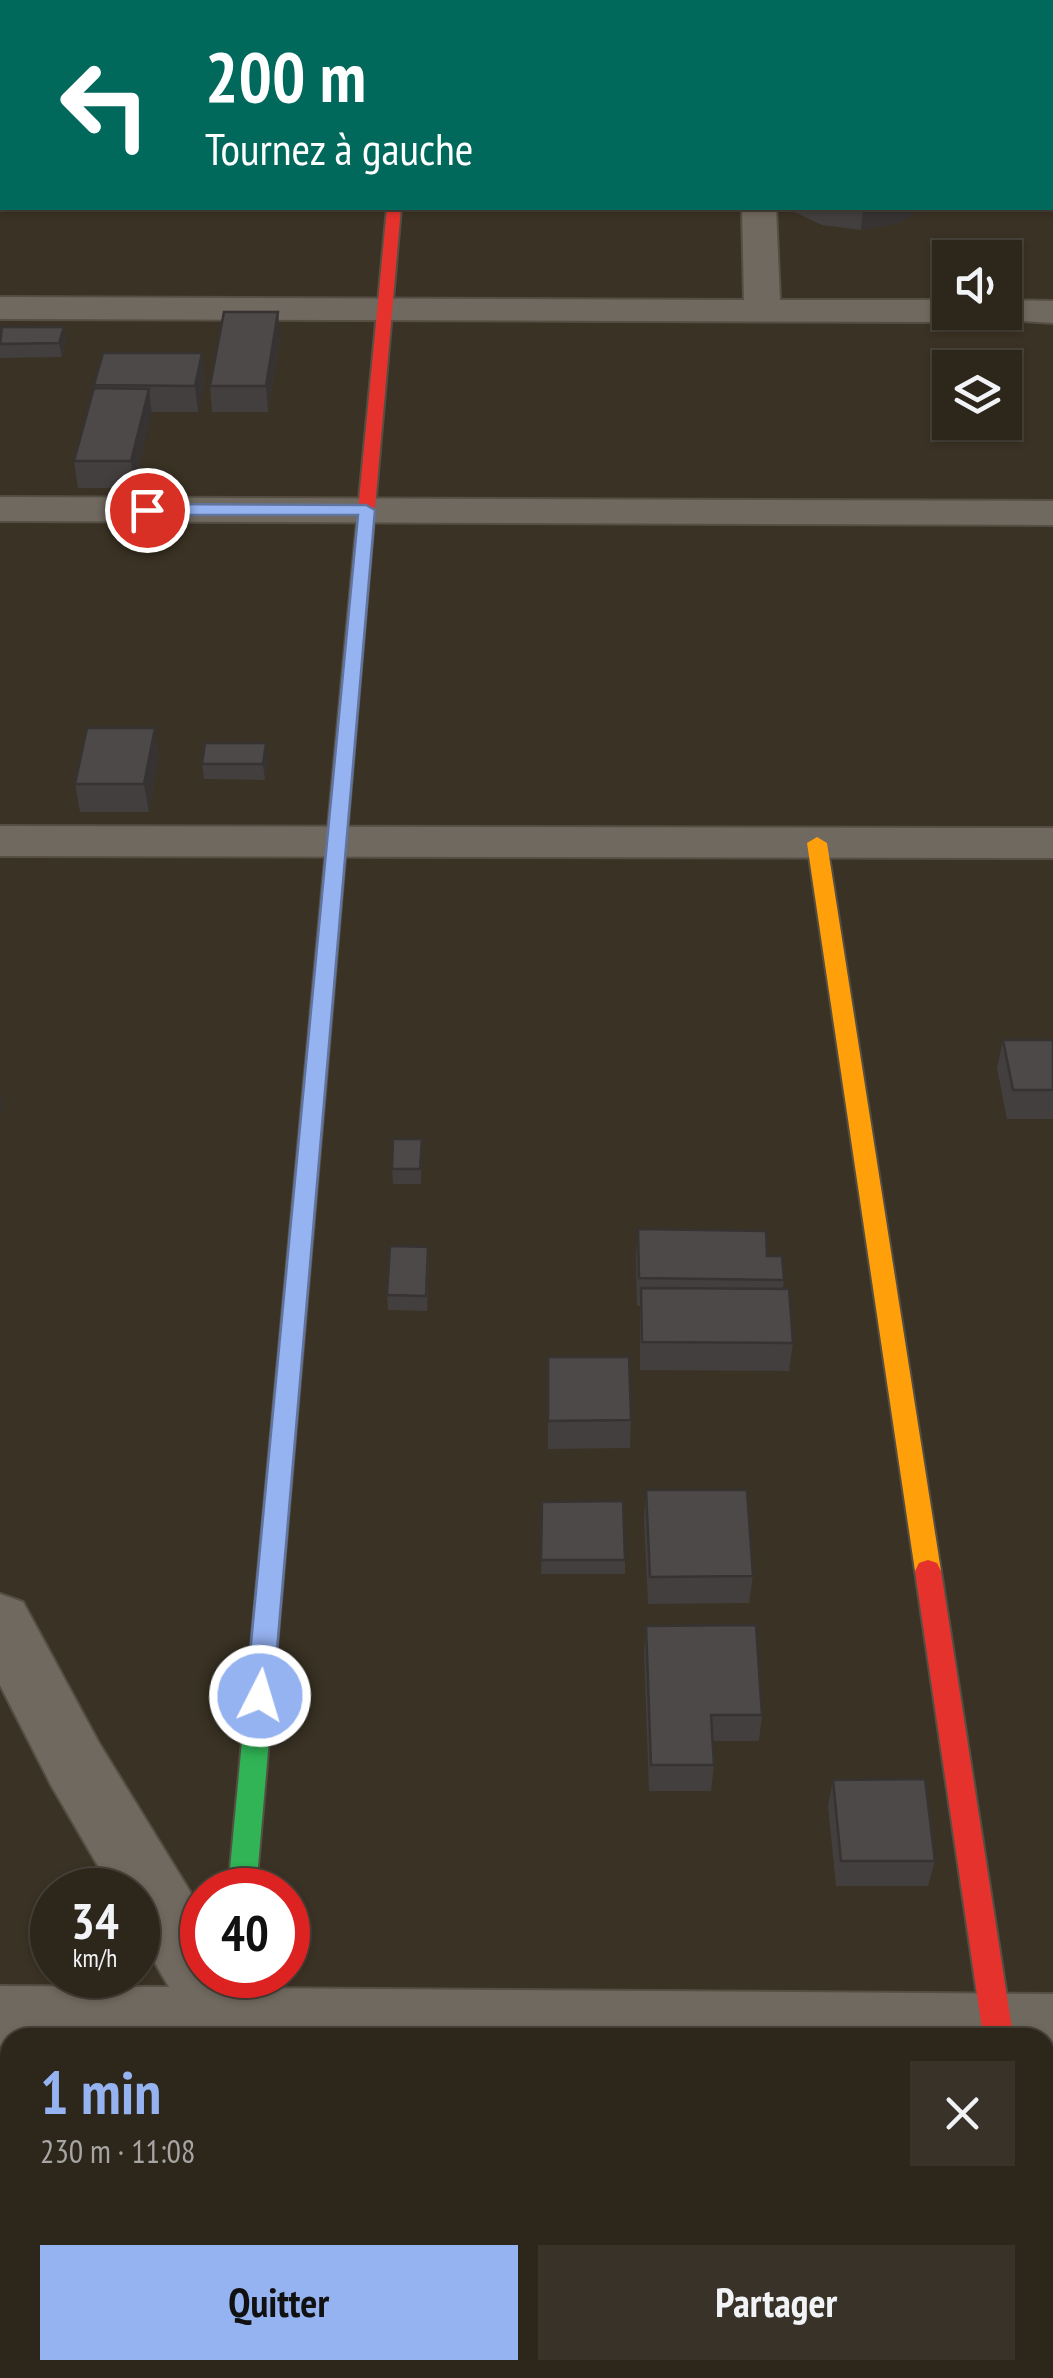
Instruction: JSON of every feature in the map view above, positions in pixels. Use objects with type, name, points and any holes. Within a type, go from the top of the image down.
[{"type":"street","points":[[244,1868],[394,210]]},
{"type":"street","points":[[759,210],[762,310]]},
{"type":"street","points":[[0,308],[932,311]]},
{"type":"street","points":[[1022,312],[1053,312]]},
{"type":"street","points":[[0,509],[1053,514]]},
{"type":"street","points":[[0,842],[1053,844]]},
{"type":"street","points":[[818,843],[1025,2028]]},
{"type":"street","points":[[0,1621],[75,1764],[231,2012]]},
{"type":"street","points":[[0,2022],[231,2012],[937,2028]]},
{"type":"building","points":[[224,312],[278,312],[266,386],[210,386]]},
{"type":"building","points":[[2,327],[64,327],[59,343],[0,344]]},
{"type":"building","points":[[103,353],[202,353],[195,386],[94,385]]},
{"type":"building","points":[[94,388],[149,389],[131,461],[74,461]]},
{"type":"building","points":[[87,728],[155,728],[144,784],[75,784]]},
{"type":"building","points":[[205,743],[266,743],[263,764],[202,764]]},
{"type":"building","points":[[1003,1040],[1053,1040],[1053,1090],[1013,1090]]},
{"type":"building","points":[[393,1139],[422,1139],[420,1169],[392,1169]]},
{"type":"building","points":[[638,1229],[766,1231],[767,1256],[782,1256],[784,1280],[639,1278]]},
{"type":"building","points":[[390,1246],[428,1247],[426,1296],[387,1295]]},
{"type":"building","points":[[641,1288],[789,1289],[793,1343],[642,1342]]},
{"type":"building","points":[[548,1357],[629,1357],[631,1420],[548,1421]]},
{"type":"building","points":[[646,1490],[747,1490],[753,1576],[650,1577]]},
{"type":"building","points":[[623,1501],[625,1560],[541,1560],[542,1502]]},
{"type":"building","points":[[756,1625],[762,1715],[711,1715],[714,1765],[651,1765],[646,1626]]},
{"type":"building","points":[[925,1779],[935,1861],[841,1861],[833,1780]]},
{"type":"traffic: fast","points":[[244,1868],[314,1093]]},
{"type":"traffic: slow","points":[[314,1093],[354,646]]},
{"type":"traffic: slow","points":[[817,843],[928,1571]]},
{"type":"traffic: jam","points":[[354,646],[394,210]]},
{"type":"traffic: jam","points":[[928,1571],[997,2028]]},
{"type":"route","points":[[147,510],[366,510],[260,1696]]}]
